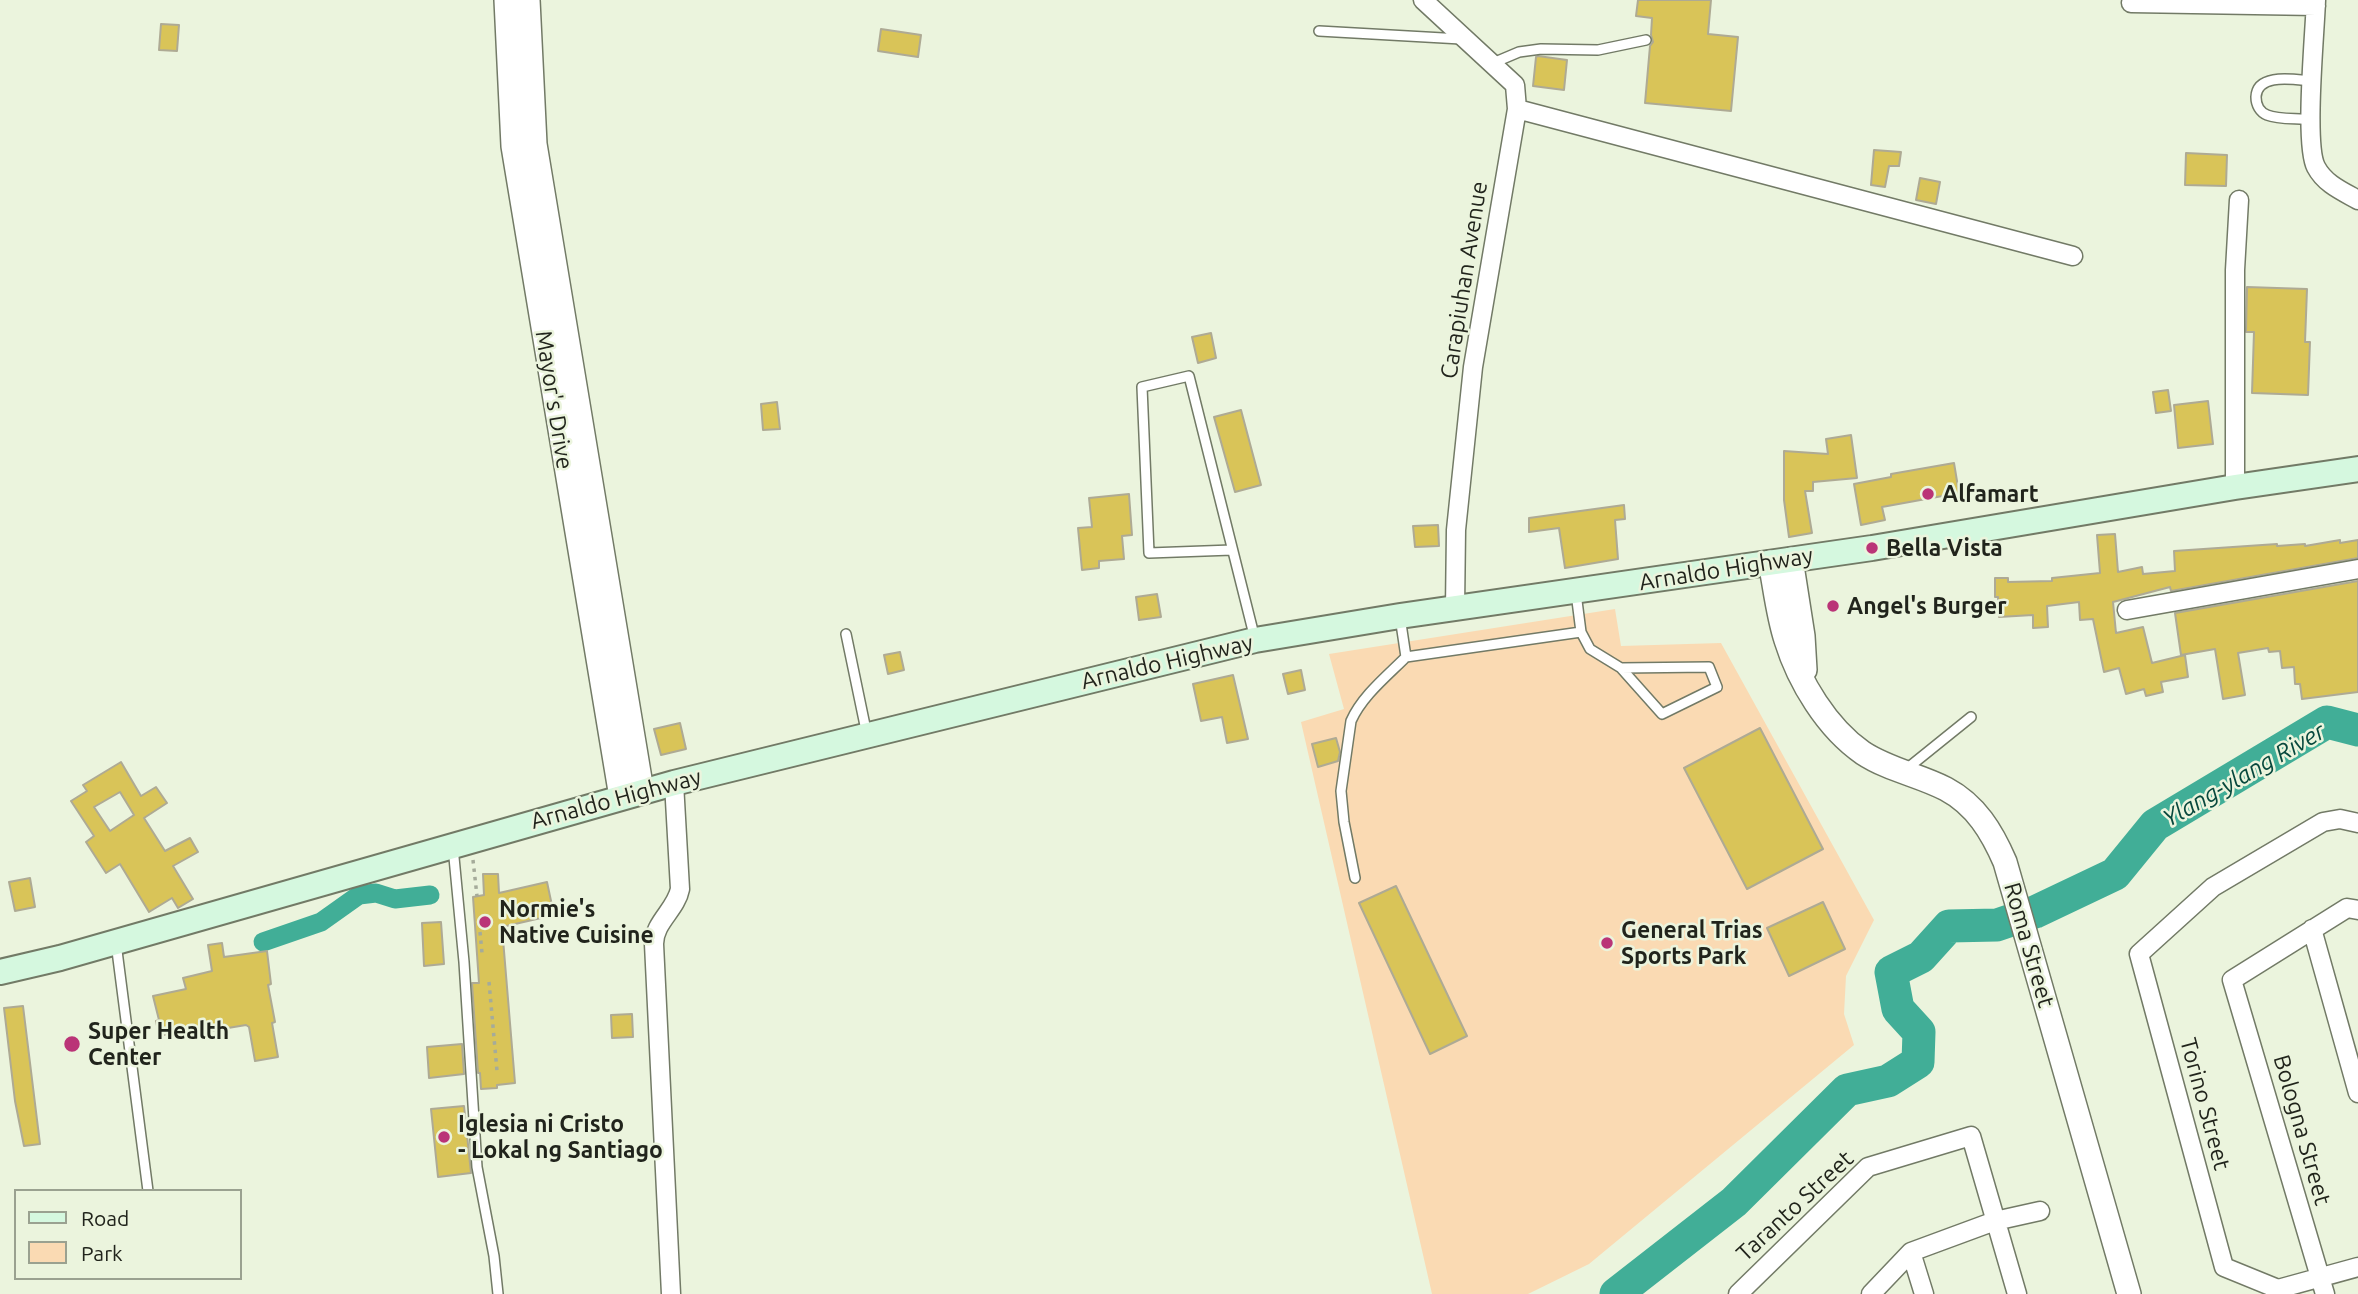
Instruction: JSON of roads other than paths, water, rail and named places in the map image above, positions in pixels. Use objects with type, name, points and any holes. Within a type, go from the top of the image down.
[{"type":"main road","name":"Arnaldo Highway","points":[[0,972],[60,958],[632,794],[1255,640],[1400,616],[1872,548],[2358,469]]},
{"type":"street","name":"Mayor's Drive","points":[[506,0],[513,146],[544,270],[632,794]]},
{"type":"street","name":"Mayor's Drive","points":[[528,0],[544,270]]},
{"type":"street","name":"Carapiuhan Avenue","points":[[1423,0],[1515,85],[1517,109],[1473,367],[1456,530],[1455,608]]},
{"type":"street","points":[[2131,3],[2316,3],[2311,120],[2315,165],[2328,182],[2358,200]]},
{"type":"street","points":[[1517,109],[2073,256]]},
{"type":"street","points":[[2235,487],[2235,270],[2239,200]]},
{"type":"street","name":"Roma Street","points":[[1781,560],[1786,640],[1805,684],[1821,709],[1862,752],[1947,790],[1972,808],[1991,831],[2005,862],[2129,1294]]},
{"type":"street","points":[[2127,610],[2358,569]]},
{"type":"street","points":[[671,1294],[654,934],[678,898],[680,889],[674,783]]},
{"type":"street","name":"Torino Street","points":[[2323,1286],[2278,1289],[2224,1267],[2139,954],[2213,887],[2323,822],[2340,819],[2358,823]]},
{"type":"street","points":[[2358,910],[2347,908],[2312,929],[2358,1093]]},
{"type":"street","name":"Bologna Street","points":[[2312,929],[2232,980],[2323,1286]]},
{"type":"street","name":"Taranto Street","points":[[1738,1294],[1868,1167],[1971,1136],[1995,1221]]},
{"type":"street","points":[[1871,1294],[1911,1252],[1995,1221],[2040,1210]]},
{"type":"street","points":[[1995,1221],[2017,1294]]},
{"type":"street","points":[[1911,1252],[1924,1294]]},
{"type":"street","points":[[2323,1286],[2358,1266]]},
{"type":"lane","points":[[1319,31],[1466,39]]},
{"type":"lane","points":[[1493,63],[1530,50],[1598,50],[1646,40]]},
{"type":"lane","points":[[2311,120],[2266,114],[2261,111],[2256,100],[2259,88],[2269,80],[2312,81]]},
{"type":"lane","points":[[1232,550],[1149,553],[1142,387],[1189,376],[1255,640]]},
{"type":"lane","points":[[1575,592],[1581,632],[1590,649],[1621,668],[1662,714],[1717,687],[1709,667],[1621,668]]},
{"type":"lane","points":[[1400,616],[1406,657]]},
{"type":"lane","points":[[1355,878],[1341,791],[1352,721],[1355,713],[1375,688],[1406,657],[1581,632]]},
{"type":"lane","points":[[846,634],[867,735]]},
{"type":"lane","points":[[1903,772],[1971,717]]},
{"type":"lane","points":[[462,842],[464,962],[477,1167],[494,1256],[498,1294]]},
{"type":"lane","points":[[116,941],[148,1189]]},
{"type":"waterway","name":"Ylang-ylang River","points":[[1616,1294],[1734,1202],[1847,1090],[1888,1081],[1918,1062],[1919,1032],[1898,1009],[1891,972],[1921,957],[1949,926],[1997,925],[2035,912],[2115,874],[2155,825],[2327,722],[2358,730]]},
{"type":"waterway","points":[[263,942],[321,922],[359,895],[376,893],[395,899],[430,895]]},
{"type":"place","name":"Alfamart","points":[[1928,494]]},
{"type":"place","name":"Bella Vista","points":[[1872,548]]},
{"type":"place","name":"Angel's Burger","points":[[1833,606]]},
{"type":"place","name":"Normie's Native Cuisine","points":[[485,922]]},
{"type":"place","name":"General Trias Sports Park","points":[[1607,943]]},
{"type":"place","name":"Super Health Center","points":[[72,1044]]},
{"type":"place","name":"Iglesia ni Cristo - Lokal ng Santiago","points":[[444,1137]]}]
